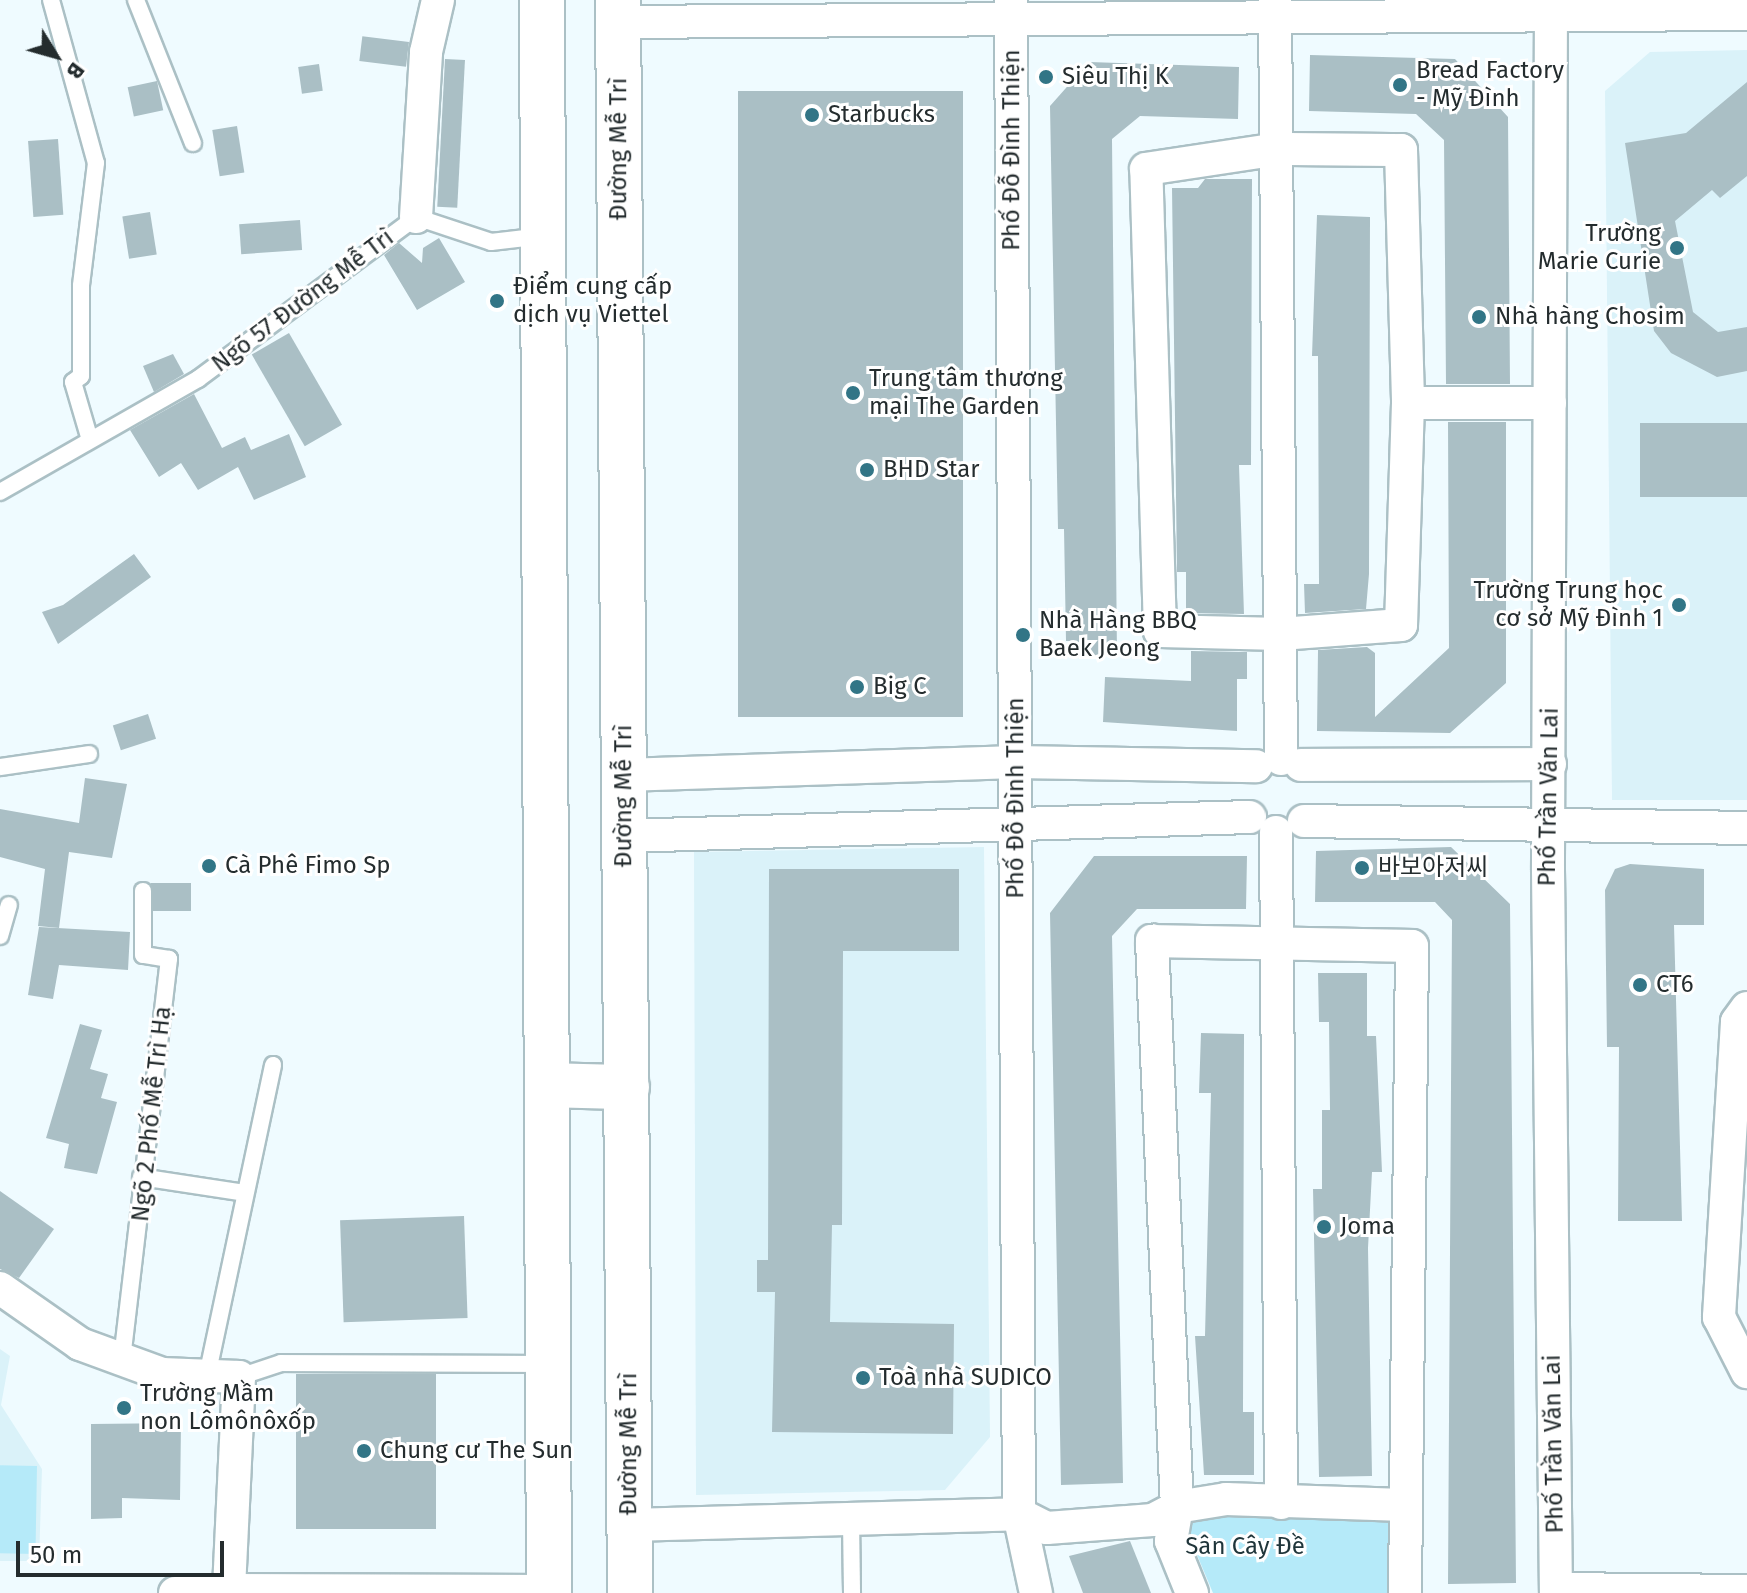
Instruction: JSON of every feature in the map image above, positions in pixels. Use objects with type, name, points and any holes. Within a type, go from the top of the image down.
[{"type":"main road","points":[[542,0],[549,1592]]},
{"type":"main road","name":"Đường Mễ Trì","points":[[618,11],[630,1593]]},
{"type":"main road","points":[[548,1085],[627,1087]]},
{"type":"street","name":"Ngõ 57 Đường Mễ Trì","points":[[416,217],[426,52],[438,0]]},
{"type":"street","points":[[618,11],[1551,7],[1747,14]]},
{"type":"street","name":"Phố Trần Văn Lai","points":[[1551,7],[1552,1592]]},
{"type":"street","points":[[1273,9],[1279,149],[1279,763],[1316,796],[1277,824]]},
{"type":"street","name":"Phố Đỗ Đình Thiện","points":[[1011,10],[1019,1514],[1036,1593]]},
{"type":"street","points":[[1279,149],[1401,150],[1408,403],[1401,625],[1280,634],[1160,631],[1146,169],[1279,149]]},
{"type":"street","points":[[1408,403],[1550,403]]},
{"type":"street","points":[[624,775],[1016,762],[1550,764]]},
{"type":"street","points":[[1279,763],[1243,788],[1277,824],[1281,1503]]},
{"type":"street","points":[[625,836],[1017,823],[1747,828]]},
{"type":"street","points":[[1192,1593],[1171,1541],[1177,1507],[1152,941],[1412,946],[1405,1593]]},
{"type":"street","points":[[1747,1008],[1737,1022],[1719,1317],[1734,1360],[1747,1372]]},
{"type":"street","points":[[0,1288],[80,1344],[162,1374],[239,1377],[229,1591]]},
{"type":"street","points":[[630,1525],[1019,1514],[1047,1528],[1153,1520],[1177,1507],[1281,1503],[1404,1505]]},
{"type":"street","points":[[1552,1592],[1747,1591]]},
{"type":"street","points":[[175,1593],[549,1592]]},
{"type":"lane","points":[[51,0],[96,163],[81,286],[81,376],[73,382],[90,440]]},
{"type":"lane","points":[[136,0],[193,143]]},
{"type":"lane","points":[[416,217],[491,242],[544,235]]},
{"type":"lane","name":"Ngõ 57 Đường Mễ Trì","points":[[0,492],[198,379],[416,217]]},
{"type":"lane","points":[[0,767],[89,754]]},
{"type":"lane","name":"Ngõ 2 Phố Mễ Trì Hạ","points":[[122,1359],[169,959],[143,955],[143,891]]},
{"type":"lane","points":[[0,936],[9,905]]},
{"type":"lane","points":[[207,1376],[273,1065]]},
{"type":"lane","points":[[141,1177],[245,1193]]},
{"type":"lane","points":[[239,1377],[281,1363],[550,1364]]},
{"type":"lane","points":[[851,1520],[852,1593]]},
{"type":"shaded area","points":[[1747,50],[1747,800],[1612,800],[1605,91],[1650,52]]},
{"type":"shaded area","points":[[984,847],[990,1437],[945,1490],[696,1495],[694,852]]},
{"type":"shaded area","points":[[0,1349],[10,1356],[1,1405],[42,1469],[39,1561],[0,1561]]},
{"type":"green space","points":[[0,1465],[37,1466],[35,1554],[0,1553]]},
{"type":"green space","name":"Sân Cây Đề","points":[[1404,1505],[1405,1593],[1213,1593],[1177,1507]]},
{"type":"building","points":[[362,36],[409,42],[406,67],[359,61]]},
{"type":"building","points":[[1310,55],[1455,59],[1508,117],[1510,384],[1446,384],[1444,140],[1416,114],[1309,111]]},
{"type":"building","points":[[445,59],[465,60],[457,208],[437,207]]},
{"type":"building","points":[[1089,62],[1239,67],[1238,119],[1140,116],[1112,139],[1117,656],[1075,656],[1075,641],[1066,641],[1064,529],[1058,529],[1050,106]]},
{"type":"building","points":[[319,64],[323,91],[302,94],[298,67]]},
{"type":"building","points":[[157,81],[163,110],[134,117],[128,87]]},
{"type":"building","points":[[1747,82],[1747,176],[1720,198],[1712,190],[1675,221],[1693,312],[1718,332],[1747,327],[1747,371],[1717,377],[1671,353],[1654,331],[1625,143],[1686,133]]},
{"type":"building","name":"Trung tâm thương mại The Garden","points":[[738,91],[963,91],[963,717],[738,717]]},
{"type":"building","points":[[237,126],[244,172],[220,176],[212,130]]},
{"type":"building","points":[[58,139],[63,215],[33,217],[28,141]]},
{"type":"building","points":[[1205,179],[1252,179],[1251,465],[1239,465],[1244,614],[1186,613],[1186,572],[1177,572],[1172,188],[1198,188]]},
{"type":"building","points":[[150,212],[157,254],[129,259],[122,216]]},
{"type":"building","points":[[1317,215],[1370,217],[1369,574],[1366,609],[1305,613],[1304,584],[1319,584],[1318,356],[1312,356]]},
{"type":"building","points":[[300,220],[302,250],[241,254],[239,224]]},
{"type":"building","points":[[439,238],[465,282],[417,310],[384,255],[399,243],[422,263],[423,248]]},
{"type":"building","points":[[289,333],[342,425],[305,446],[252,354]]},
{"type":"building","points":[[173,354],[184,374],[154,392],[143,366]]},
{"type":"building","points":[[194,394],[222,448],[245,437],[251,450],[289,434],[306,477],[254,500],[238,467],[198,490],[181,463],[159,477],[130,430]]},
{"type":"building","points":[[1448,422],[1506,422],[1506,683],[1450,733],[1317,731],[1318,650],[1367,647],[1375,653],[1375,717],[1449,648]]},
{"type":"building","points":[[1640,423],[1747,423],[1747,497],[1640,497]]},
{"type":"building","points":[[134,554],[151,577],[58,644],[42,612],[63,605]]},
{"type":"building","points":[[1191,651],[1247,652],[1247,679],[1237,679],[1237,731],[1103,722],[1105,677],[1191,681]]},
{"type":"building","points":[[148,714],[156,739],[121,750],[113,725]]},
{"type":"building","points":[[85,778],[127,784],[112,858],[69,852],[59,928],[38,926],[45,869],[0,857],[0,809],[79,823]]},
{"type":"building","points":[[1451,847],[1510,904],[1516,1583],[1448,1584],[1452,920],[1435,902],[1315,902],[1316,851]]},
{"type":"building","points":[[1094,856],[1247,856],[1246,909],[1137,909],[1112,936],[1123,1483],[1061,1485],[1050,913]]},
{"type":"building","name":"CT6","points":[[1630,864],[1704,869],[1704,925],[1674,925],[1682,1221],[1618,1221],[1619,1047],[1607,1047],[1605,890],[1615,869]]},
{"type":"building","points":[[769,869],[959,869],[959,951],[843,951],[842,1225],[832,1225],[830,1322],[954,1324],[953,1434],[772,1432],[775,1292],[757,1292],[757,1260],[768,1260]]},
{"type":"building","points":[[151,883],[191,883],[191,911],[151,911]]},
{"type":"building","points":[[39,927],[130,932],[128,970],[59,965],[53,999],[28,995]]},
{"type":"building","points":[[1318,973],[1367,973],[1367,1036],[1376,1036],[1382,1172],[1372,1172],[1368,1248],[1372,1476],[1319,1477],[1313,1189],[1322,1189],[1322,1110],[1330,1110],[1329,1022],[1319,1022]]},
{"type":"building","points":[[80,1024],[102,1030],[90,1069],[108,1074],[101,1098],[117,1102],[97,1174],[64,1168],[69,1144],[46,1138]]},
{"type":"building","points":[[1201,1033],[1244,1034],[1243,1412],[1254,1412],[1254,1475],[1204,1475],[1195,1336],[1205,1336],[1211,1093],[1199,1093]]},
{"type":"building","points":[[0,1191],[54,1229],[19,1278],[0,1269]]},
{"type":"building","points":[[464,1216],[468,1318],[344,1322],[340,1220]]},
{"type":"building","name":"Chung cư The Sun","points":[[296,1374],[436,1374],[436,1529],[296,1529]]},
{"type":"building","points":[[181,1423],[180,1500],[122,1498],[122,1518],[91,1519],[91,1424]]},
{"type":"building","points":[[1130,1541],[1151,1593],[1083,1593],[1069,1556]]},
{"type":"place","name":"Siêu Thị K","points":[[1046,77]]},
{"type":"place","name":"Bread Factory - Mỹ Đình","points":[[1400,85]]},
{"type":"place","name":"Starbucks","points":[[812,115]]},
{"type":"place","name":"Trường Marie Curie","points":[[1677,248]]},
{"type":"place","name":"Điểm cung cấp dịch vụ Viettel","points":[[497,301]]},
{"type":"place","name":"Nhà hàng Chosim","points":[[1479,317]]},
{"type":"place","name":"Trung tâm thương mại The Garden","points":[[853,393]]},
{"type":"place","name":"BHD Star","points":[[867,470]]},
{"type":"place","name":"Trường Trung học cơ sở Mỹ Đình 1","points":[[1679,605]]},
{"type":"place","name":"Nhà Hàng BBQ Baek Jeong","points":[[1023,635]]},
{"type":"place","name":"Big C","points":[[857,687]]},
{"type":"place","name":"Cà Phê Fimo Sp","points":[[209,866]]},
{"type":"place","name":"바보아저씨","points":[[1362,868]]},
{"type":"place","name":"CT6","points":[[1640,985]]},
{"type":"place","name":"Joma","points":[[1324,1227]]},
{"type":"place","name":"Toà nhà SUDICO","points":[[863,1378]]},
{"type":"place","name":"Trường Mầm non Lômônôxốp","points":[[124,1408]]},
{"type":"place","name":"Chung cư The Sun","points":[[364,1451]]}]
